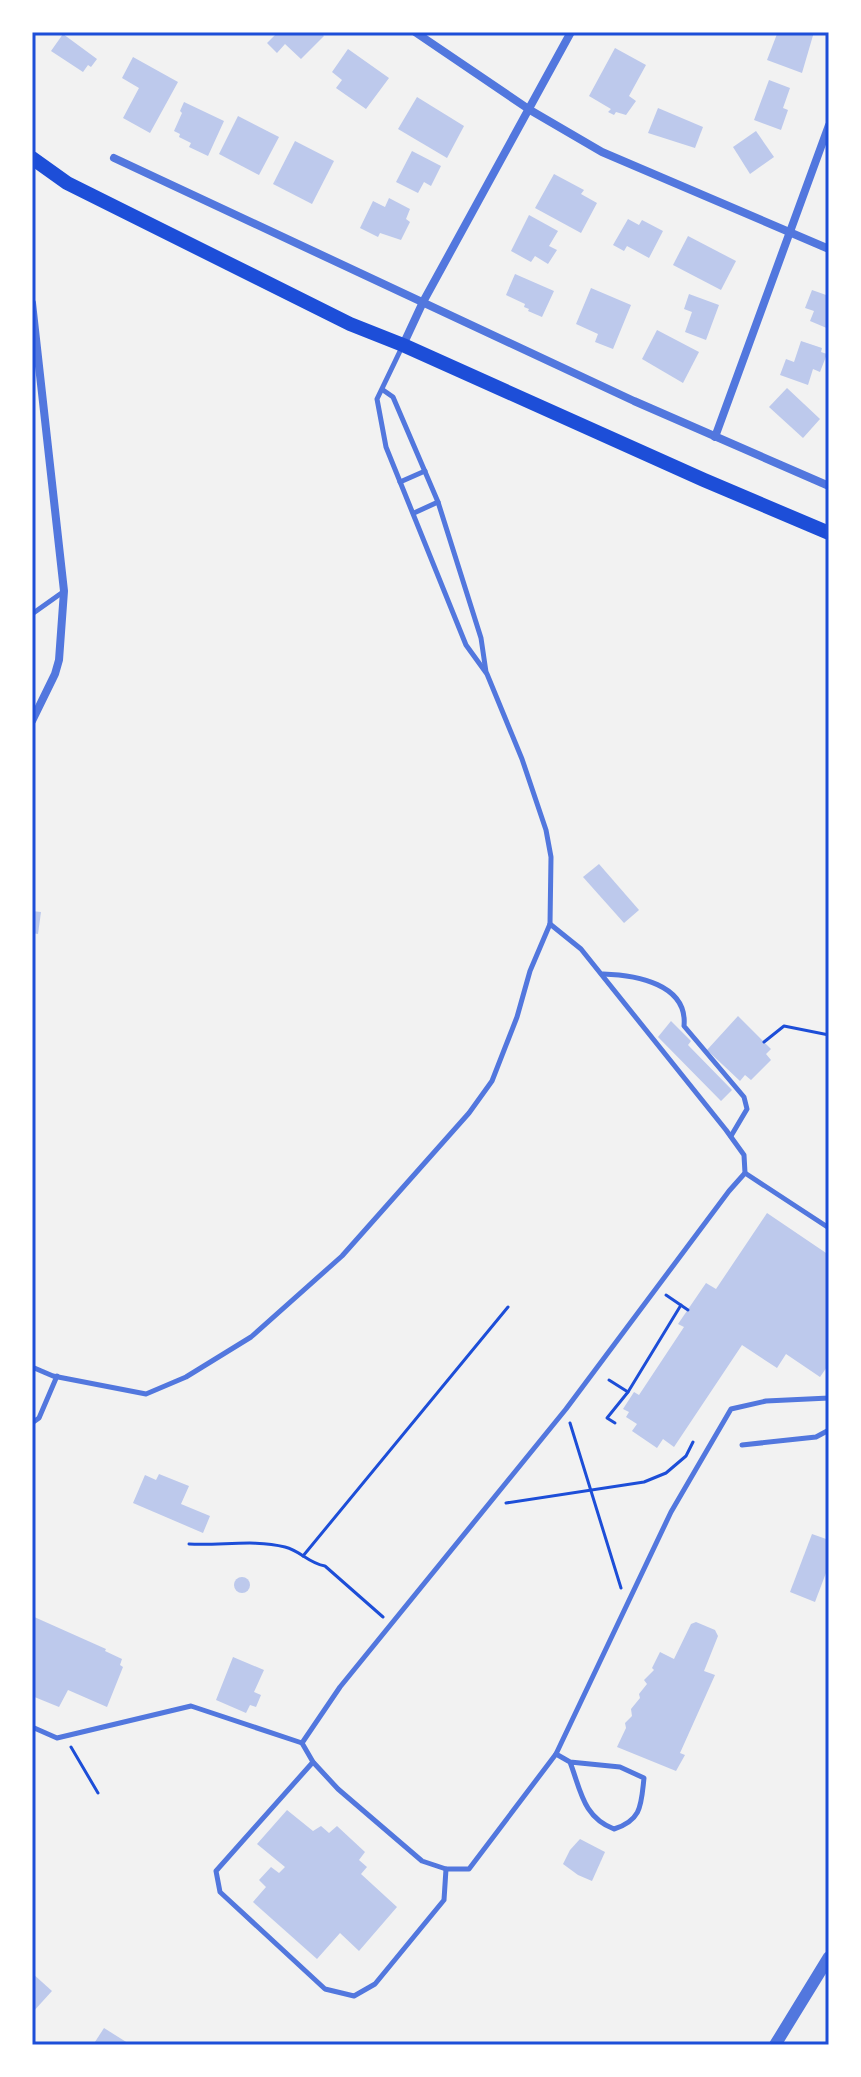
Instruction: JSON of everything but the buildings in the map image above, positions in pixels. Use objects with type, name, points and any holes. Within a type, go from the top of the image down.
[{"type":"main road","points":[[32,158],[67,183],[350,324],[829,533]]},
{"type":"street","points":[[415,32],[530,110],[602,152],[829,249]]},
{"type":"street","points":[[403,345],[423,302],[571,32]]},
{"type":"street","points":[[715,437],[829,125]]},
{"type":"street","points":[[114,158],[634,401],[829,486]]},
{"type":"street","points":[[32,303],[64,591],[59,660],[32,721]]},
{"type":"street","points":[[775,2045],[829,1957]]},
{"type":"lane","points":[[403,345],[377,399],[380,426],[466,645],[487,674]]},
{"type":"lane","points":[[32,1367],[57,1376],[146,1394],[186,1377],[251,1337],[342,1256],[469,1113],[492,1081],[517,1017],[530,971],[550,924],[551,857],[546,830],[522,759],[487,674],[481,638],[438,502],[393,397],[383,390]]},
{"type":"lane","points":[[400,482],[425,471]]},
{"type":"lane","points":[[414,513],[438,502]]},
{"type":"lane","points":[[32,614],[64,591]]},
{"type":"lane","points":[[302,1743],[340,1687],[566,1409],[745,1173],[744,1155],[731,1136],[581,949],[550,924]]},
{"type":"lane","points":[[602,974],[628,975],[675,994],[685,1014],[684,1026],[744,1097],[747,1109],[731,1136]]},
{"type":"lane","points":[[745,1173],[829,1228]]},
{"type":"lane","points":[[32,1423],[39,1418],[57,1376]]},
{"type":"lane","points":[[32,1727],[57,1738],[191,1706],[302,1743],[313,1762],[338,1789],[422,1861],[446,1869],[469,1869],[556,1754],[671,1512],[731,1409],[766,1401],[829,1398]]},
{"type":"lane","points":[[742,1445],[816,1437],[829,1430]]},
{"type":"lane","points":[[556,1754],[570,1762],[620,1767],[644,1778],[641,1808],[630,1824],[614,1829],[598,1823],[588,1811],[570,1762]]},
{"type":"lane","points":[[313,1762],[216,1871],[220,1892],[325,1989],[354,1996],[375,1984],[444,1900],[446,1869]]},
{"type":"path","points":[[764,1042],[784,1026],[829,1035]]},
{"type":"path","points":[[666,1295],[688,1310]]},
{"type":"path","points":[[615,1423],[607,1418],[628,1392],[681,1305]]},
{"type":"path","points":[[303,1556],[508,1307]]},
{"type":"path","points":[[609,1380],[628,1392]]},
{"type":"path","points":[[566,1409],[627,1607]]},
{"type":"path","points":[[487,1506],[644,1482],[666,1473],[686,1456],[693,1442]]},
{"type":"path","points":[[189,1544],[269,1544],[288,1547],[312,1564],[325,1566],[383,1617]]},
{"type":"path","points":[[69,1744],[98,1793]]}]
